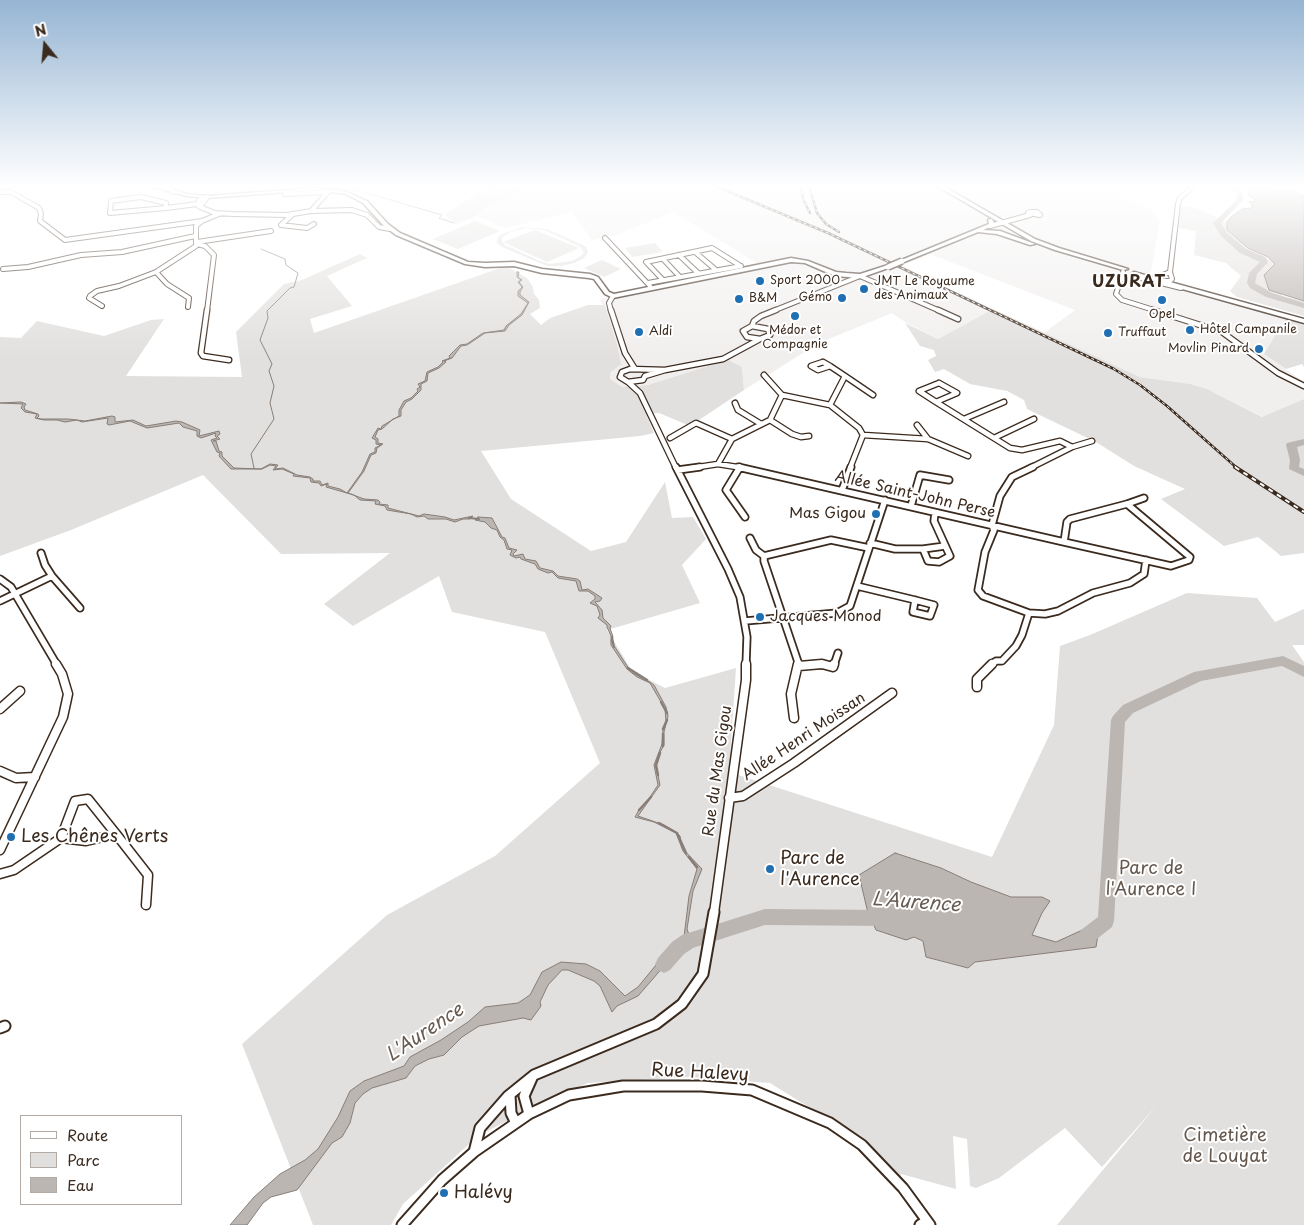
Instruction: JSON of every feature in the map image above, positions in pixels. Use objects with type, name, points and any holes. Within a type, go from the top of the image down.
[{"type":"street","points":[[3,269],[81,255],[122,252],[162,243]]},
{"type":"street","points":[[102,306],[89,298],[90,296],[97,291],[119,286],[156,272],[197,243]]},
{"type":"street","points":[[197,243],[205,246],[214,255],[201,353],[203,356],[229,360]]},
{"type":"street","points":[[419,243],[467,263],[485,265],[514,264],[542,271],[590,276],[596,278],[607,292],[613,296],[747,268],[786,261],[800,261],[812,263],[835,274],[860,276],[958,319]]},
{"type":"street","points":[[610,243],[653,288]]},
{"type":"street","points":[[743,348],[747,337],[744,331],[762,316],[945,243]]},
{"type":"street","points":[[1041,243],[1123,270]]},
{"type":"street","points":[[1170,280],[1172,275],[1170,272],[1173,243]]},
{"type":"street","points":[[1032,244],[1181,288]]},
{"type":"street","points":[[664,280],[646,262],[712,248],[747,268]]},
{"type":"street","points":[[695,252],[716,270]]},
{"type":"street","points":[[679,255],[698,273]]},
{"type":"street","points":[[663,259],[680,277]]},
{"type":"street","points":[[648,283],[740,265]]},
{"type":"street","points":[[1123,270],[1116,294],[1122,300],[1222,332],[1278,373],[1304,386]]},
{"type":"street","points":[[156,272],[167,284],[190,298],[188,307]]},
{"type":"street","points":[[1158,277],[1170,272]]},
{"type":"street","points":[[1121,279],[1133,273],[1158,277],[1304,320]]},
{"type":"street","points":[[1121,279],[1137,277],[1304,320]]},
{"type":"street","points":[[1151,279],[1170,280]]},
{"type":"street","points":[[613,296],[609,303],[610,308],[625,353],[635,369]]},
{"type":"street","points":[[762,316],[760,322],[762,327]]},
{"type":"street","points":[[640,393],[641,381],[646,376],[665,370],[723,359],[760,339],[768,337],[770,333],[762,327],[752,326]]},
{"type":"street","points":[[747,337],[760,339]]},
{"type":"street","points":[[625,353],[625,370]]},
{"type":"street","points":[[830,366],[873,395]]},
{"type":"street","points":[[641,381],[628,382],[620,377],[620,374],[625,370],[635,369],[642,371],[665,370]]},
{"type":"street","points":[[642,371],[646,376]]},
{"type":"street","points":[[764,375],[782,395],[830,406],[858,428],[863,435]]},
{"type":"street","points":[[830,406],[845,376]]},
{"type":"street","name":"Rue du Mas Gigou","points":[[474,1152],[480,1128],[510,1094],[534,1075],[656,1024],[682,1004],[703,974],[713,921],[746,680],[747,637],[745,621],[740,597],[734,583],[640,393],[628,382]]},
{"type":"street","points":[[936,402],[957,393],[939,383],[919,391],[936,402],[1010,448],[1022,450],[1060,441],[1072,447]]},
{"type":"street","points":[[718,464],[732,439],[770,420],[782,395]]},
{"type":"street","points":[[964,419],[1004,402]]},
{"type":"street","points":[[735,403],[738,410],[761,424]]},
{"type":"street","points":[[994,438],[1034,419]]},
{"type":"street","points":[[770,420],[792,434],[801,437],[809,436]]},
{"type":"street","points":[[670,438],[696,423],[732,439]]},
{"type":"street","points":[[917,425],[928,439]]},
{"type":"street","points":[[863,435],[928,439],[958,450],[968,456]]},
{"type":"street","points":[[842,490],[863,435]]},
{"type":"street","points":[[1092,441],[1072,447],[1012,477],[1000,496],[992,525],[994,530],[985,552],[978,590],[984,596],[1029,613],[1045,614],[1058,611],[1093,593],[1130,583],[1144,574],[1146,560]]},
{"type":"street","name":"Allée Saint-John Perse","points":[[678,470],[718,464],[740,467],[1171,566],[1189,560],[1190,557],[1127,504]]},
{"type":"street","points":[[740,467],[726,490],[745,517]]},
{"type":"street","points":[[911,506],[920,475],[949,480]]},
{"type":"street","points":[[1064,542],[1067,522],[1070,519],[1144,498]]},
{"type":"street","points":[[745,621],[836,613],[850,606],[885,500]]},
{"type":"street","points":[[922,548],[928,561],[938,562],[950,556],[934,521],[935,513]]},
{"type":"street","points":[[750,538],[756,550],[764,556]]},
{"type":"street","points":[[764,556],[831,540],[895,549],[945,546]]},
{"type":"street","points":[[41,553],[45,565],[52,576],[80,608]]},
{"type":"street","points":[[764,556],[764,562],[799,666],[791,694],[794,718]]},
{"type":"street","points":[[0,600],[52,576]]},
{"type":"street","points":[[0,579],[11,587],[62,674],[68,694],[63,717],[0,850]]},
{"type":"street","points":[[857,586],[915,600]]},
{"type":"street","points":[[977,687],[977,679],[980,673],[996,662],[1002,661],[1016,646],[1022,635],[1029,613]]},
{"type":"street","points":[[799,666],[822,664],[833,667],[838,653]]},
{"type":"street","points":[[0,709],[20,691]]},
{"type":"street","name":"Allée Henri Moissan","points":[[729,798],[743,796],[794,763],[892,692]]},
{"type":"street","points":[[0,771],[16,778],[35,777]]},
{"type":"street","points":[[0,874],[14,870],[61,838],[75,802],[88,799],[148,875],[146,905]]},
{"type":"street","points":[[61,838],[86,840],[116,834]]},
{"type":"street","points":[[529,1114],[524,1096],[534,1075]]},
{"type":"street","name":"Rue Halevy","points":[[474,1152],[529,1114],[569,1095],[622,1086],[702,1086],[752,1090],[830,1123],[862,1145],[903,1188],[926,1224]]},
{"type":"street","points":[[510,1094],[509,1102],[516,1123]]},
{"type":"street","points":[[402,1225],[442,1180],[474,1152]]},
{"type":"shaded area","points":[[724,243],[1156,243],[1149,282],[1285,319],[1264,354],[1304,382],[1304,399],[1263,417],[1207,389],[1191,384],[1140,377],[1044,333],[1075,310],[930,254],[901,266],[993,309],[938,339],[892,313],[819,343],[744,390],[742,367],[647,385],[622,387],[610,380],[617,345],[605,305],[602,304],[600,299],[757,263]]},
{"type":"green space","points":[[443,243],[472,243],[458,249]]},
{"type":"green space","points":[[497,243],[504,243],[550,264],[572,261],[581,256],[584,252],[579,246],[573,243],[583,245],[587,248],[588,253],[583,259],[574,263],[561,266],[547,266]]},
{"type":"green space","points":[[506,243],[567,243],[579,248],[547,262]]},
{"type":"green space","points":[[655,243],[663,252],[632,257],[625,248]]},
{"type":"green space","points":[[1195,243],[1242,243],[1275,264],[1264,275],[1283,296],[1304,301],[1304,316],[1237,297],[1230,291],[1241,276],[1226,263],[1194,255]]},
{"type":"green space","points":[[360,254],[367,258],[327,276],[352,306],[310,319],[314,333],[506,266],[527,278],[533,287],[534,294],[539,300],[540,308],[530,314],[541,325],[550,318],[588,305],[605,305],[621,364],[611,372],[610,379],[622,387],[648,385],[728,360],[742,367],[744,390],[690,426],[659,413],[646,414],[654,433],[640,436],[481,451],[511,499],[591,551],[626,542],[665,482],[672,518],[693,517],[706,539],[682,565],[700,603],[607,630],[632,671],[665,688],[736,668],[729,772],[992,857],[1054,725],[1060,646],[1187,593],[1257,598],[1275,622],[1304,609],[1304,645],[1292,645],[1304,662],[1304,1225],[1057,1225],[1157,1105],[1102,1167],[1065,1128],[999,1178],[976,1188],[970,1186],[967,1139],[953,1136],[956,1189],[901,1174],[900,1180],[865,1142],[770,1083],[689,1077],[588,1083],[530,1109],[478,1136],[403,1204],[391,1225],[313,1225],[242,1044],[387,915],[495,856],[600,763],[545,632],[452,612],[439,576],[353,626],[324,604],[390,553],[281,554],[203,475],[71,530],[0,556],[0,337],[21,338],[37,321],[104,336],[151,320],[164,319],[126,376],[242,377],[236,332],[284,284],[302,280]]},
{"type":"green space","points":[[602,260],[621,269],[604,277],[584,268]]},
{"type":"green space","points":[[993,309],[1140,377],[1191,384],[1207,389],[1262,417],[1304,399],[1304,553],[1281,556],[1258,537],[1224,546],[1161,499],[1185,489],[1134,466],[1096,442],[1027,409],[1024,400],[1007,391],[970,384],[944,369],[935,372],[928,360],[936,356],[934,350],[920,346],[905,323],[938,339]]},
{"type":"green space","points":[[1285,319],[1304,325],[1304,367],[1302,364],[1286,369],[1264,354]]},
{"type":"water","points":[[1242,243],[1304,243],[1304,301],[1269,290],[1264,275],[1275,264],[1268,257],[1248,248]]},
{"type":"water","points":[[517,272],[519,272],[518,277],[522,280],[519,282],[523,287],[520,295],[529,302],[522,315],[509,325],[505,331],[485,333],[467,345],[461,346],[452,358],[444,361],[446,362],[439,368],[428,373],[427,381],[421,384],[421,390],[412,399],[406,402],[401,410],[401,416],[395,418],[399,416],[399,410],[404,401],[411,398],[418,391],[417,389],[420,387],[418,384],[425,381],[427,372],[438,367],[442,361],[450,358],[449,356],[460,345],[467,344],[483,333],[504,330],[506,326],[521,314],[528,303],[518,296],[518,291],[522,287],[518,282],[521,280],[517,277]]},
{"type":"water","points":[[21,402],[26,404],[25,410],[38,414],[37,418],[41,419],[77,420],[65,422],[44,420],[35,418],[37,414],[25,412],[21,408],[23,404],[0,403]]},
{"type":"water","points":[[112,416],[115,417],[115,422],[133,420],[146,426],[176,421],[182,422],[200,430],[199,436],[219,431],[220,434],[217,436],[220,439],[213,441],[216,441],[222,456],[234,468],[261,469],[231,469],[219,456],[220,453],[217,452],[211,440],[217,438],[215,436],[216,433],[201,438],[197,436],[197,431],[183,427],[179,423],[147,428],[130,421],[109,425],[107,424],[108,418],[82,422],[77,420],[85,421]]},
{"type":"water","points":[[391,421],[382,429],[378,430],[375,437],[378,439],[378,443],[383,444],[377,448],[376,453],[371,455],[364,471],[348,493],[351,494],[347,493],[362,472],[370,454],[375,452],[375,448],[381,445],[376,444],[376,440],[372,438],[378,428],[381,429],[382,426]]},
{"type":"water","points":[[270,464],[278,465],[275,469],[283,468],[297,475],[310,477],[313,481],[320,481],[322,485],[328,483],[328,486],[347,493],[326,487],[327,484],[321,486],[319,483],[311,482],[310,478],[293,476],[294,474],[282,469],[273,470],[276,466],[270,465],[261,469]]},
{"type":"water","points":[[355,495],[364,499],[378,500],[379,504],[388,505],[388,508],[419,516],[424,514],[454,520],[473,516],[470,519],[455,522],[446,519],[428,519],[424,516],[417,517],[411,514],[387,510],[385,506],[375,504],[376,501],[360,500]]},
{"type":"water","points":[[478,517],[492,518],[509,548],[517,550],[513,554],[514,556],[523,554],[525,559],[536,561],[540,568],[553,571],[558,576],[577,579],[580,581],[582,590],[588,589],[602,598],[600,601],[595,602],[602,610],[603,618],[611,626],[613,637],[611,641],[607,625],[598,618],[600,615],[597,606],[590,603],[595,599],[595,596],[588,591],[579,591],[576,581],[558,578],[552,572],[548,573],[538,569],[535,564],[520,557],[516,558],[510,555],[512,550],[507,549],[504,540],[500,537],[497,530],[491,528],[485,522],[475,520]]},
{"type":"water","points":[[611,641],[631,672],[654,685],[666,707],[668,716],[664,732],[664,745],[656,765],[660,785],[638,816],[664,825],[677,833],[680,836],[682,848],[702,869],[693,891],[687,929],[689,935],[703,931],[704,935],[684,943],[638,996],[617,1006],[612,1012],[600,986],[594,981],[568,970],[562,970],[548,985],[540,1002],[541,1006],[531,1020],[523,1018],[479,1026],[462,1037],[444,1055],[429,1059],[415,1066],[406,1078],[372,1088],[363,1094],[355,1103],[350,1123],[342,1137],[332,1143],[297,1190],[271,1197],[263,1203],[247,1225],[230,1225],[254,1197],[280,1174],[305,1160],[318,1149],[338,1117],[350,1091],[364,1081],[404,1066],[410,1057],[468,1022],[485,1007],[518,1003],[530,995],[542,972],[561,962],[586,964],[600,971],[625,996],[638,987],[656,965],[684,937],[689,896],[697,869],[683,851],[676,833],[654,822],[635,817],[658,785],[654,765],[662,744],[663,729],[666,721],[665,709],[650,683],[637,677],[627,669],[611,645]]},
{"type":"water","points":[[895,853],[941,868],[1011,897],[1042,897],[1050,901],[1032,935],[1056,942],[1100,922],[1096,947],[975,962],[968,968],[926,957],[923,941],[914,937],[906,940],[876,930],[867,909],[859,875]]},
{"type":"waterway","name":"L'Aurence","points":[[1234,243],[1243,251],[1262,259],[1264,262],[1253,273],[1251,283],[1253,286],[1269,295],[1304,306]]},
{"type":"waterway","points":[[254,468],[251,454],[274,419],[270,403],[274,386],[269,371],[272,364],[260,340],[268,318],[267,311],[290,288],[294,287],[298,273],[286,265],[285,259],[261,249]]},
{"type":"waterway","name":"L'Aurence","points":[[1304,442],[1291,445],[1295,460],[1294,469],[1304,473]]},
{"type":"waterway","points":[[469,518],[479,519]]},
{"type":"waterway","points":[[612,637],[614,647]]},
{"type":"waterway","name":"L'Aurence","points":[[1087,936],[1106,921],[1118,720],[1128,709],[1199,676],[1283,661],[1304,672]]},
{"type":"waterway","points":[[628,668],[647,680]]},
{"type":"waterway","points":[[661,702],[667,713]]},
{"type":"waterway","points":[[663,729],[667,720]]},
{"type":"waterway","points":[[663,734],[663,746]]},
{"type":"waterway","points":[[658,775],[656,765],[660,753]]},
{"type":"waterway","points":[[639,810],[651,797]]},
{"type":"waterway","points":[[659,823],[677,833],[686,853]]},
{"type":"waterway","points":[[689,857],[697,867]]},
{"type":"waterway","name":"L'Aurence","points":[[664,964],[678,948],[688,941],[765,917],[888,918]]},
{"type":"railway","points":[[849,243],[1114,369],[1140,385],[1167,406],[1237,468]]},
{"type":"railway","points":[[1235,467],[1304,512]]},
{"type":"place","name":"Sport 2000","points":[[760,281]]},
{"type":"place","name":"JMT Le Royaume des Animaux","points":[[864,289]]},
{"type":"place","name":"Gémo","points":[[842,298]]},
{"type":"place","name":"B&M","points":[[739,299]]},
{"type":"place","name":"Opel","points":[[1162,300]]},
{"type":"place","name":"Médor et Compagnie","points":[[795,316]]},
{"type":"place","name":"Hôtel Campanile","points":[[1190,330]]},
{"type":"place","name":"Aldi","points":[[639,332]]},
{"type":"place","name":"Truffaut","points":[[1108,333]]},
{"type":"place","name":"Movlin Pinard","points":[[1259,349]]},
{"type":"place","name":"Mas Gigou","points":[[876,514]]},
{"type":"place","name":"Jacques Monod","points":[[760,617]]},
{"type":"place","name":"Les Chênes Verts","points":[[11,837]]},
{"type":"place","name":"Parc de l'Aurence","points":[[770,869]]},
{"type":"place","name":"Halévy","points":[[444,1193]]},
{"type":"district","name":"UZURAT","points":[[1129,283]]},
{"type":"park label","name":"Parc de l'Aurence I","points":[[1151,880]]},
{"type":"park label","name":"Cimetière de Louyat","points":[[1225,1146]]}]
